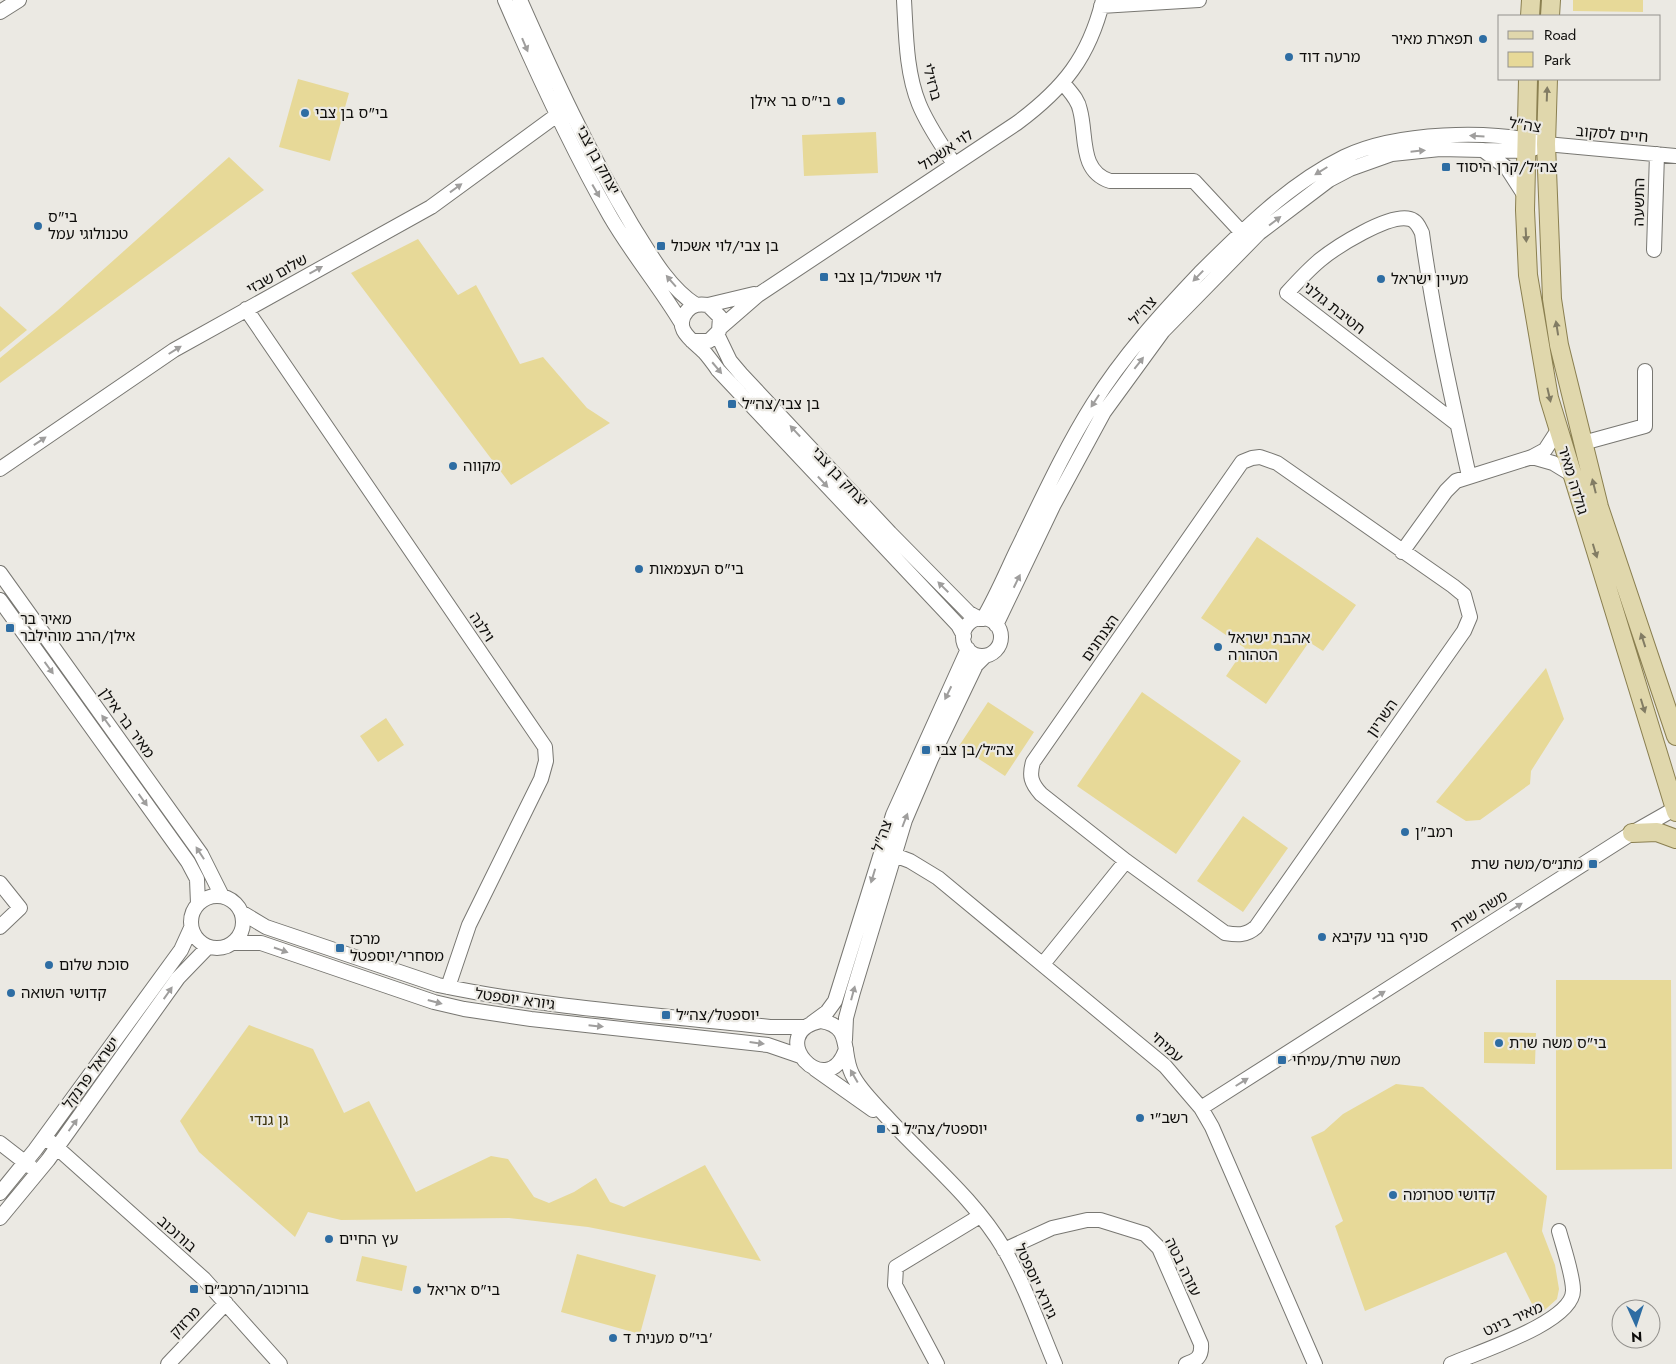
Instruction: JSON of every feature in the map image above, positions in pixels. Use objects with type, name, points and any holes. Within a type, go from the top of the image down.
[{"type":"main road","points":[[1530,15],[1531,0]]},
{"type":"main road","points":[[1550,15],[1551,0]]},
{"type":"main road","name":"גולדה מאיר","points":[[1528,80],[1525,196],[1528,275],[1544,372],[1571,474],[1676,809]]},
{"type":"main road","name":"גולדה מאיר","points":[[1548,80],[1546,144],[1552,299],[1559,345],[1599,507],[1676,736]]},
{"type":"main road","points":[[1632,833],[1657,832],[1676,840]]},
{"type":"street","points":[[0,12],[19,0]]},
{"type":"street","name":"יצחק בן צבי","points":[[505,0],[558,117],[611,217],[682,324]]},
{"type":"street","name":"יצחק בן צבי","points":[[520,0],[568,107],[598,166],[642,240],[663,272],[688,299],[702,305]]},
{"type":"street","name":"ברזילי","points":[[904,0],[907,50],[918,102],[933,133],[954,164]]},
{"type":"street","points":[[1102,3],[1200,0]]},
{"type":"street","name":"לוי אשכול","points":[[719,331],[765,290],[1017,123],[1045,102],[1063,83],[1090,43],[1102,3]]},
{"type":"street","points":[[1063,83],[1080,108],[1089,164],[1100,178],[1110,181],[1194,181],[1246,236]]},
{"type":"street","name":"שלום שבזי","points":[[0,469],[174,350],[430,207],[558,117],[568,107]]},
{"type":"street","name":"צה\"ל","points":[[981,619],[1072,442],[1106,386],[1154,323],[1308,179],[1344,157],[1389,141],[1440,135],[1525,145]]},
{"type":"street","name":"צה\"ל","points":[[996,625],[1053,506],[1104,412],[1164,332],[1246,236],[1308,194],[1350,169],[1392,154],[1440,148],[1482,150],[1546,144]]},
{"type":"street","name":"חיים לסקוב","points":[[1546,144],[1676,156]]},
{"type":"street","points":[[1482,150],[1507,168],[1525,196]]},
{"type":"street","name":"התשעה","points":[[1654,250],[1657,154]]},
{"type":"street","name":"חטיבת גולני","points":[[1457,424],[1287,292],[1320,260],[1344,243],[1377,226],[1402,218],[1411,219],[1418,224],[1422,233],[1442,357],[1469,476]]},
{"type":"street","name":"לוי אשכול","points":[[702,305],[744,298],[765,290]]},
{"type":"street","points":[[702,305],[720,317],[719,331],[709,342],[692,341],[685,334],[682,324],[685,312],[702,305]]},
{"type":"street","name":"וילנה","points":[[246,310],[545,747],[546,761],[541,779],[469,925],[448,987]]},
{"type":"street","name":"יצחק בן צבי","points":[[719,331],[730,361],[741,374],[968,613],[981,619]]},
{"type":"street","name":"יצחק בן צבי","points":[[692,341],[958,625],[966,642]]},
{"type":"street","points":[[1583,443],[1645,426],[1645,371]]},
{"type":"street","points":[[1402,552],[1446,491],[1456,481],[1532,458],[1545,450],[1558,430]]},
{"type":"street","name":"הצנחנים","points":[[1126,861],[1041,794],[1032,784],[1030,773],[1033,762],[1242,462],[1260,457],[1277,463],[1402,552]]},
{"type":"street","points":[[1532,458],[1553,462],[1571,474]]},
{"type":"street","name":"השריון","points":[[1126,861],[1225,933],[1236,935],[1249,933],[1256,927],[1464,631],[1470,617],[1464,596],[1402,552]]},
{"type":"street","name":"מאיר בר אילן","points":[[0,573],[201,854],[222,896]]},
{"type":"street","name":"מאיר בר אילן","points":[[0,600],[188,862],[197,879],[198,904]]},
{"type":"street","points":[[981,619],[996,625],[1001,635],[996,651],[985,656],[975,655],[966,642],[969,625],[981,619]]},
{"type":"street","name":"צה\"ל","points":[[845,1045],[846,1018],[887,852],[893,815],[966,642]]},
{"type":"street","name":"צה\"ל","points":[[809,1025],[827,1012],[841,988],[887,852],[976,665],[985,656]]},
{"type":"street","name":"משה שרת","points":[[1200,1108],[1632,833],[1676,809]]},
{"type":"street","name":"עמיחי","points":[[887,852],[910,861],[938,878],[1165,1066],[1200,1108],[1212,1126],[1315,1364]]},
{"type":"street","points":[[1043,964],[1126,861]]},
{"type":"street","points":[[0,883],[20,908],[0,927]]},
{"type":"street","points":[[213,896],[222,896],[230,899],[242,912],[243,928],[234,943],[217,949],[208,947],[194,936],[191,928],[191,919],[198,904],[213,896]]},
{"type":"street","name":"גיורא יוספטל","points":[[242,912],[266,927],[448,987],[533,1002],[770,1027],[809,1025]]},
{"type":"street","name":"ישראל פרנקל","points":[[0,1193],[45,1137],[181,950],[191,928]]},
{"type":"street","name":"גיורא יוספטל","points":[[234,943],[261,943],[428,1000],[464,1009],[531,1019],[768,1045],[800,1056]]},
{"type":"street","name":"ישראל פרנקל","points":[[0,1218],[58,1146],[178,978],[208,947]]},
{"type":"street","points":[[829,1022],[836,1026],[845,1045],[843,1057],[834,1066],[818,1069],[810,1066],[800,1056],[798,1040],[809,1025],[829,1022]]},
{"type":"street","name":"גיורא יוספטל","points":[[845,1045],[846,1061],[852,1076],[894,1125],[980,1216],[1004,1250],[1055,1364]]},
{"type":"street","name":"גיורא יוספטל","points":[[810,1066],[834,1081],[894,1125]]},
{"type":"street","name":"בורוכוב","points":[[45,1137],[58,1146],[204,1280],[280,1364]]},
{"type":"street","points":[[0,1144],[38,1172]]},
{"type":"street","points":[[937,1364],[895,1286],[896,1267],[980,1216]]},
{"type":"street","name":"עזרה בטה","points":[[1004,1250],[1052,1228],[1087,1220],[1100,1220],[1145,1234],[1159,1248],[1202,1344],[1202,1352],[1197,1360],[1186,1364]]},
{"type":"street","name":"מאיר בינט","points":[[1451,1364],[1553,1319],[1571,1302],[1574,1289],[1559,1230]]},
{"type":"street","name":"מרזוק","points":[[168,1364],[226,1303]]},
{"type":"green space","points":[[1573,0],[1643,0],[1643,12],[1573,11]]},
{"type":"green space","points":[[298,79],[349,93],[330,161],[279,147]]},
{"type":"green space","points":[[876,132],[878,173],[804,176],[802,135]]},
{"type":"green space","points":[[229,157],[264,190],[0,383],[0,358],[58,310]]},
{"type":"green space","points":[[418,239],[458,295],[476,285],[520,364],[543,357],[587,408],[610,423],[511,485],[351,273]]},
{"type":"green space","points":[[0,306],[27,330],[0,352]]},
{"type":"green space","points":[[1257,537],[1356,605],[1323,651],[1309,642],[1266,704],[1226,676],[1245,648],[1201,618]]},
{"type":"green space","points":[[1546,668],[1564,719],[1531,771],[1530,784],[1480,820],[1466,821],[1436,802]]},
{"type":"green space","points":[[1142,692],[1241,761],[1176,854],[1077,786]]},
{"type":"green space","points":[[988,702],[1034,732],[1005,776],[959,746]]},
{"type":"green space","points":[[386,718],[404,745],[378,762],[360,736]]},
{"type":"green space","points":[[1243,816],[1288,848],[1243,912],[1197,881]]},
{"type":"green space","points":[[1556,980],[1671,980],[1672,1169],[1556,1170]]},
{"type":"green space","name":"גן גנדי","points":[[249,1025],[313,1049],[344,1113],[369,1101],[416,1192],[491,1156],[508,1159],[534,1197],[549,1203],[574,1192],[596,1178],[610,1202],[624,1207],[705,1165],[761,1261],[588,1227],[509,1218],[341,1220],[308,1212],[295,1237],[199,1152],[180,1121]]},
{"type":"green space","points":[[1484,1032],[1536,1033],[1535,1064],[1484,1063]]},
{"type":"green space","points":[[1396,1084],[1423,1087],[1547,1196],[1542,1231],[1555,1265],[1559,1289],[1557,1299],[1538,1316],[1506,1252],[1365,1311],[1335,1226],[1343,1221],[1311,1137],[1324,1131],[1343,1114]]},
{"type":"green space","points":[[577,1254],[656,1275],[640,1334],[561,1312]]},
{"type":"green space","points":[[362,1256],[407,1266],[402,1291],[356,1281]]},
{"type":"place","name":"תפארת מאיר","points":[[1483,39]]},
{"type":"place","name":"מרעה דוד","points":[[1289,57]]},
{"type":"place","name":"בי\"ס בר אילן","points":[[841,101]]},
{"type":"place","name":"בי\"ס בן צבי","points":[[305,113]]},
{"type":"place","name":"צה״ל/קרן היסוד","points":[[1446,167]]},
{"type":"place","name":"בי\"ס טכנולוגי עמל","points":[[38,226]]},
{"type":"place","name":"בן צבי/לוי אשכול","points":[[661,246]]},
{"type":"place","name":"לוי אשכול/בן צבי","points":[[824,277]]},
{"type":"place","name":"מעיין ישראל","points":[[1381,279]]},
{"type":"place","name":"בן צבי/צה״ל","points":[[732,404]]},
{"type":"place","name":"מקווה","points":[[453,466]]},
{"type":"place","name":"בי\"ס העצמאות","points":[[639,569]]},
{"type":"place","name":"מאיר בר אילן/הרב מוהילבר","points":[[10,628]]},
{"type":"place","name":"אהבת ישראל הטהורה","points":[[1218,647]]},
{"type":"place","name":"צה״ל/בן צבי","points":[[926,750]]},
{"type":"place","name":"רמב\"ן","points":[[1405,832]]},
{"type":"place","name":"מתנ״ס/משה שרת","points":[[1593,864]]},
{"type":"place","name":"סניף בני עקיבא","points":[[1322,937]]},
{"type":"place","name":"מרכז מסחרי/יוספטל","points":[[340,948]]},
{"type":"place","name":"סוכת שלום","points":[[49,965]]},
{"type":"place","name":"קדושי השואה","points":[[11,993]]},
{"type":"place","name":"יוספטל/צה״ל","points":[[666,1015]]},
{"type":"place","name":"בי\"ס משה שרת","points":[[1499,1043]]},
{"type":"place","name":"משה שרת/עמיחי","points":[[1282,1060]]},
{"type":"place","name":"רשב\"י","points":[[1140,1118]]},
{"type":"place","name":"יוספטל/צה״ל ב","points":[[881,1129]]},
{"type":"place","name":"קדושי סטרומה","points":[[1393,1195]]},
{"type":"place","name":"עץ החיים","points":[[329,1239]]},
{"type":"place","name":"בורוכוב/הרמב״ם","points":[[194,1289]]},
{"type":"place","name":"בי\"ס אריאל","points":[[417,1290]]},
{"type":"place","name":"בי\"ס מענית ד'","points":[[613,1338]]}]
